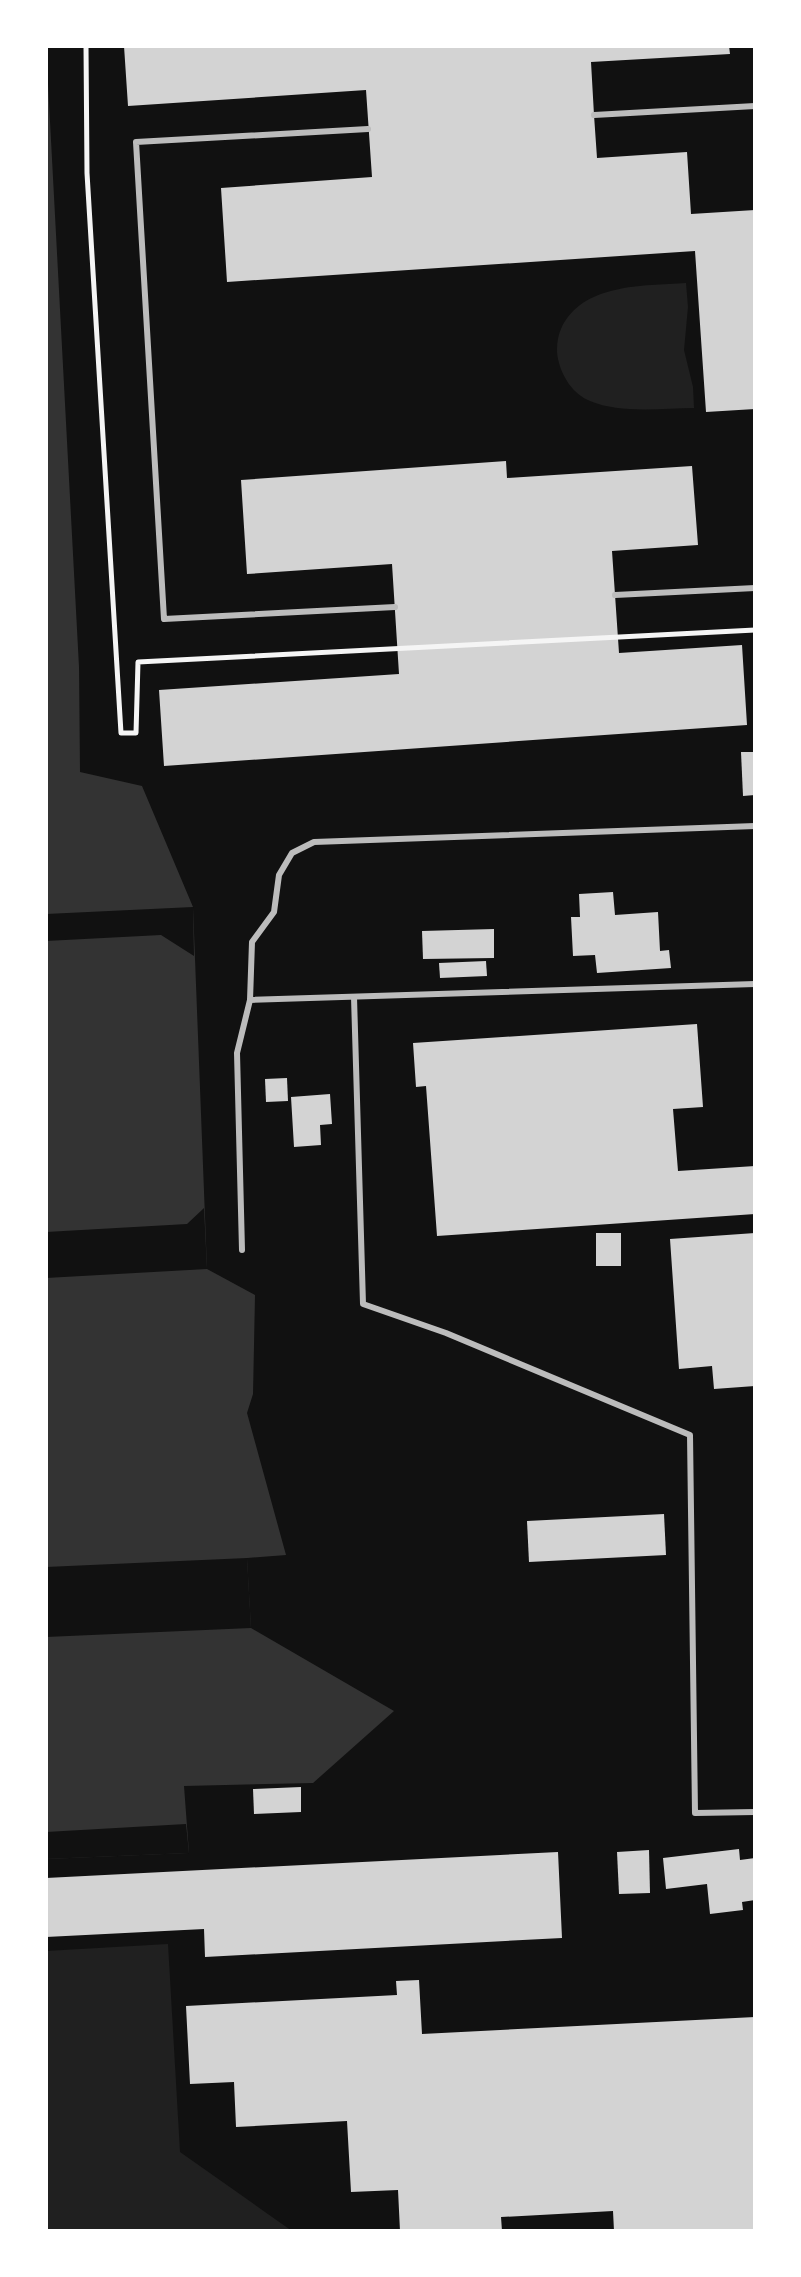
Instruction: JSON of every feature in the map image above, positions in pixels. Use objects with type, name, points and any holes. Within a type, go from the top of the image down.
[{"type":"lane","points":[[594,115],[755,106]]},
{"type":"lane","points":[[368,129],[136,142],[164,619],[395,607]]},
{"type":"lane","points":[[615,595],[755,588]]},
{"type":"lane","points":[[242,1250],[237,1053],[250,1000],[252,942],[274,912],[279,875],[292,853],[314,842],[755,826]]},
{"type":"lane","points":[[250,1000],[755,984]]},
{"type":"lane","points":[[354,997],[363,1304],[446,1333],[690,1435],[695,1813],[755,1812]]},
{"type":"path","points":[[86,46],[87,173],[121,733],[136,733],[138,662],[755,630]]},
{"type":"shaded area","points":[[46,46],[79,667],[80,772],[142,786],[193,907],[207,1269],[255,1295],[253,1394],[247,1413],[286,1555],[247,1558],[251,1628],[394,1711],[313,1783],[184,1786],[189,1853],[46,1859]]},
{"type":"shaded area","points":[[686,283],[688,307],[684,350],[693,387],[694,408],[615,408],[590,401],[573,389],[562,372],[557,352],[561,329],[571,314],[583,303],[615,290]]},
{"type":"shaded area","points":[[168,1944],[180,2152],[292,2231],[46,2231],[46,1951]]},
{"type":"pier","points":[[193,907],[194,956],[161,935],[46,941],[46,914]]},
{"type":"pier","points":[[204,1208],[207,1269],[46,1278],[46,1232],[187,1224]]},
{"type":"pier","points":[[247,1558],[251,1628],[46,1637],[46,1567]]},
{"type":"pier","points":[[186,1824],[189,1853],[46,1859],[46,1832]]},
{"type":"building","points":[[124,46],[729,46],[730,54],[591,62],[597,158],[687,152],[691,214],[755,210],[755,409],[706,412],[695,251],[227,282],[221,188],[372,177],[366,90],[128,106]]},
{"type":"building","points":[[506,461],[507,478],[692,466],[698,545],[612,551],[619,653],[742,645],[747,725],[164,766],[159,690],[399,674],[392,564],[247,574],[241,480]]},
{"type":"building","points":[[741,752],[755,752],[755,795],[743,796]]},
{"type":"building","points":[[613,892],[615,915],[658,912],[660,951],[669,950],[671,968],[597,973],[595,955],[573,956],[571,917],[580,917],[579,894]]},
{"type":"building","points":[[494,929],[494,958],[423,959],[422,931]]},
{"type":"building","points":[[486,961],[487,976],[440,978],[439,963]]},
{"type":"building","points":[[697,1024],[703,1107],[673,1109],[678,1171],[755,1166],[755,1214],[437,1236],[426,1086],[416,1087],[413,1043]]},
{"type":"building","points":[[287,1078],[288,1101],[266,1102],[265,1079]]},
{"type":"building","points":[[330,1094],[332,1124],[320,1125],[321,1145],[294,1147],[291,1097]]},
{"type":"building","points":[[596,1233],[621,1233],[621,1266],[596,1266]]},
{"type":"building","points":[[755,1233],[755,1386],[714,1389],[712,1366],[679,1369],[670,1239]]},
{"type":"building","points":[[664,1514],[666,1555],[529,1562],[527,1521]]},
{"type":"building","points":[[301,1787],[301,1812],[254,1814],[253,1789]]},
{"type":"building","points":[[739,1849],[740,1860],[755,1858],[755,1900],[742,1902],[743,1910],[710,1914],[707,1884],[666,1889],[663,1858]]},
{"type":"building","points":[[649,1850],[650,1893],[619,1894],[617,1852]]},
{"type":"building","points":[[558,1852],[562,1938],[205,1957],[204,1929],[46,1937],[46,1878]]},
{"type":"building","points":[[419,1980],[422,2034],[755,2017],[755,2231],[614,2231],[613,2211],[501,2217],[502,2231],[400,2231],[398,2190],[351,2192],[347,2121],[236,2127],[234,2082],[190,2084],[186,2006],[397,1995],[396,1981]]}]
